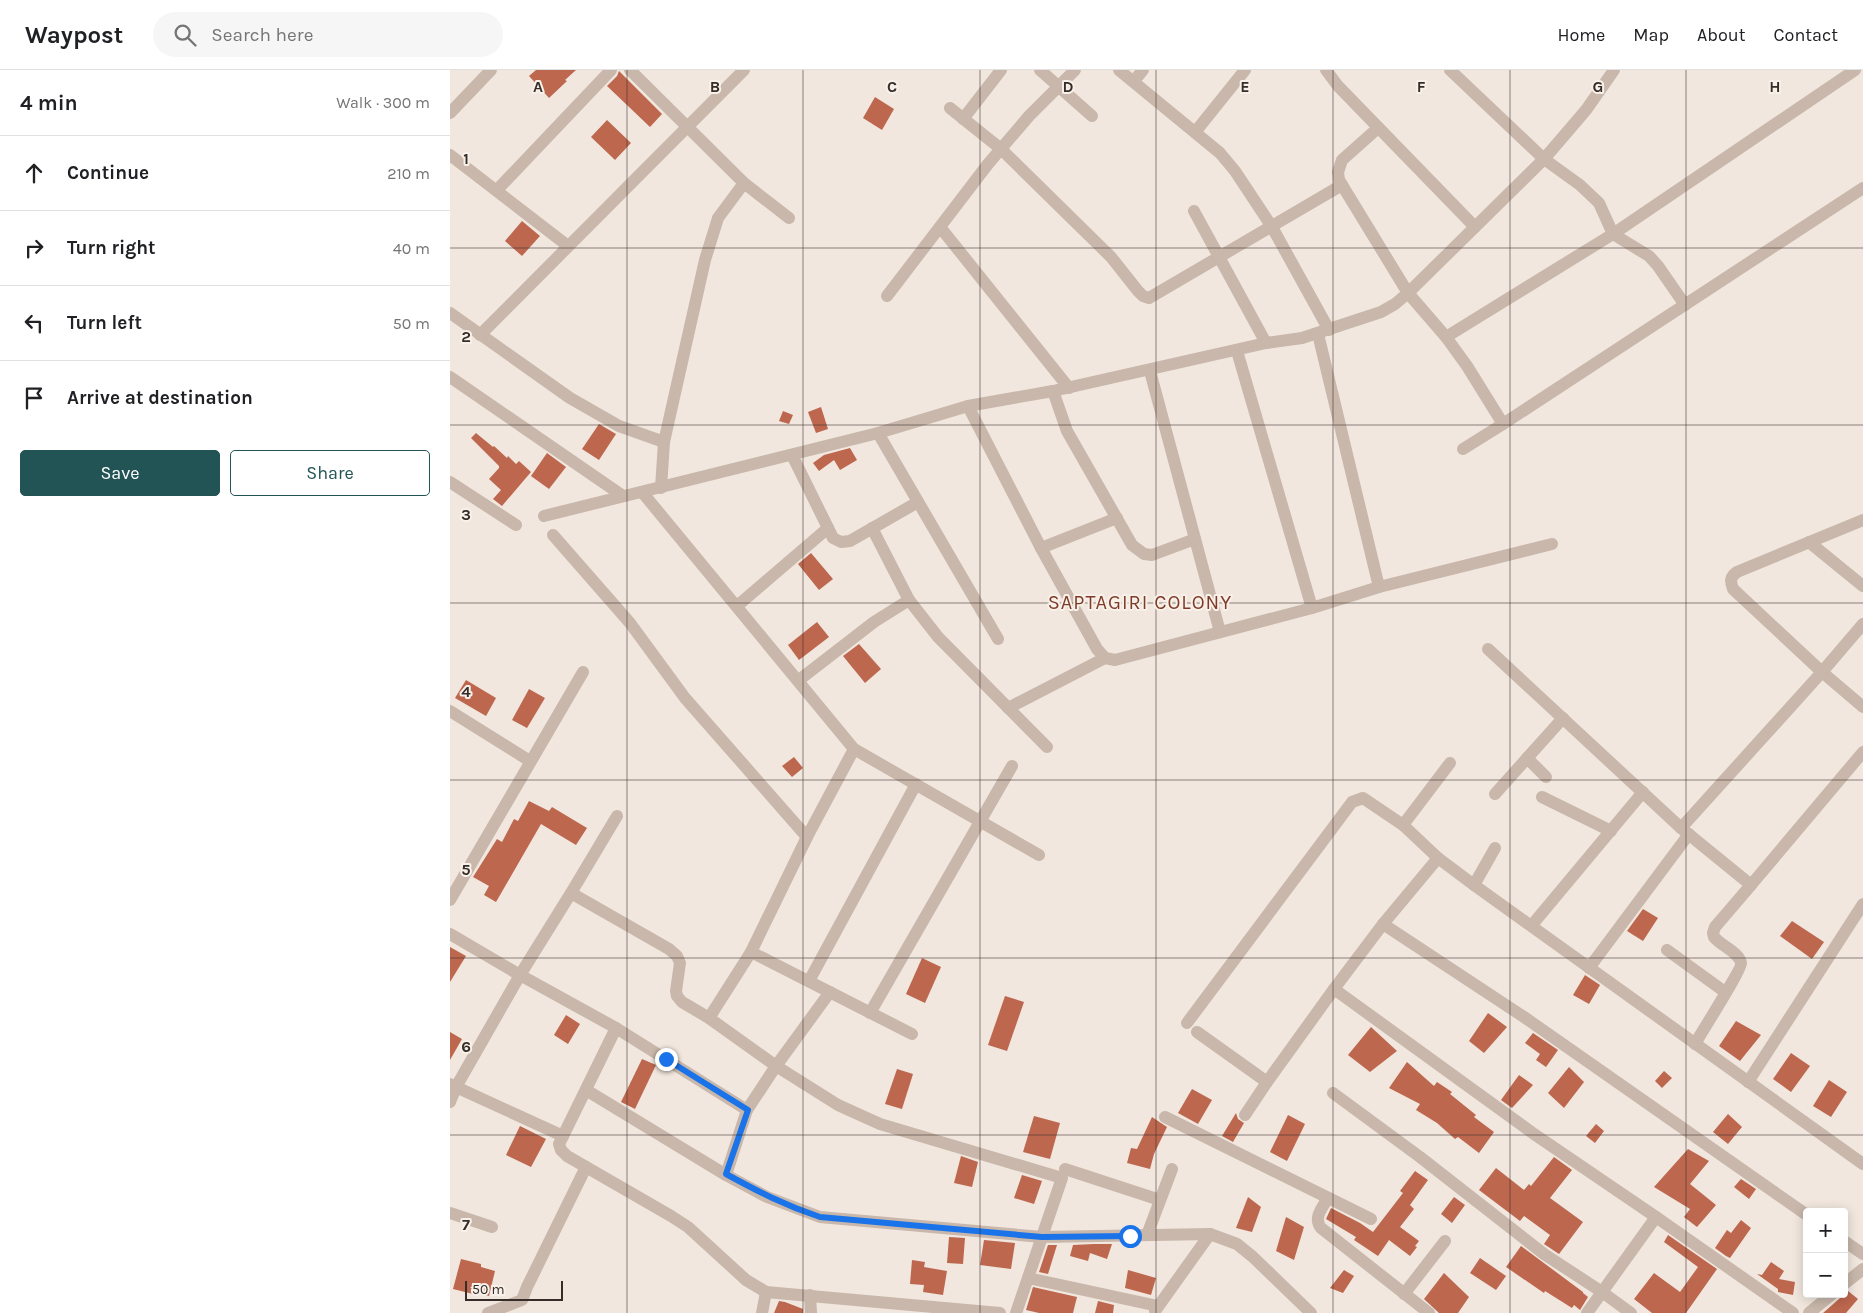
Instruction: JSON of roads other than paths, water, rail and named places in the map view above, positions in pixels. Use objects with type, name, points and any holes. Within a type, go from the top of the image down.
[{"type":"street","points":[[450,113],[491,70]]},
{"type":"street","points":[[496,190],[611,70]]},
{"type":"street","points":[[630,70],[744,183],[789,218]]},
{"type":"street","points":[[480,335],[744,70]]},
{"type":"street","points":[[963,119],[1001,70]]},
{"type":"street","points":[[1040,70],[1092,116]]},
{"type":"street","points":[[888,296],[1001,149],[1029,116],[1075,70]]},
{"type":"street","points":[[1119,70],[1196,131],[1220,153],[1272,227],[1323,332],[1379,587]]},
{"type":"street","points":[[1134,81],[1143,70]]},
{"type":"street","points":[[1196,131],[1245,70]]},
{"type":"street","points":[[1326,70],[1338,86],[1475,227]]},
{"type":"street","points":[[1450,70],[1544,159],[1580,185],[1598,202],[1613,234],[1648,256],[1658,266],[1685,305]]},
{"type":"street","points":[[544,516],[878,433],[968,406],[1069,388],[1266,343],[1302,338],[1381,312],[1395,304],[1408,293],[1544,159],[1586,110],[1614,70]]},
{"type":"street","points":[[1446,337],[1613,234],[1855,70]]},
{"type":"street","points":[[950,108],[1001,149],[1111,257],[1143,296],[1149,298],[1342,185]]},
{"type":"street","points":[[1378,128],[1342,160],[1338,172],[1342,185],[1408,293],[1446,337],[1467,366],[1503,424]]},
{"type":"street","points":[[450,155],[568,246]]},
{"type":"street","points":[[661,488],[664,442],[690,319],[718,218],[744,183]]},
{"type":"street","points":[[1463,450],[1863,188]]},
{"type":"street","points":[[1194,211],[1266,343]]},
{"type":"street","points":[[940,227],[1069,388]]},
{"type":"street","points":[[450,313],[570,398],[619,426],[664,442]]},
{"type":"street","points":[[1237,351],[1312,608]]},
{"type":"street","points":[[1150,371],[1220,632]]},
{"type":"street","points":[[450,377],[623,496]]},
{"type":"street","points":[[1053,391],[1067,431],[1132,545],[1144,554],[1152,555],[1195,539]]},
{"type":"street","points":[[968,406],[1041,548],[1097,649],[1105,658],[1115,660],[1312,608],[1379,587],[1552,544]]},
{"type":"street","points":[[878,433],[998,639]]},
{"type":"street","points":[[792,455],[833,538],[841,542],[850,541],[918,502]]},
{"type":"street","points":[[450,482],[516,525]]},
{"type":"street","points":[[642,492],[854,749],[1039,855]]},
{"type":"street","points":[[1041,548],[1117,518]]},
{"type":"street","points":[[1863,520],[1737,572],[1732,576],[1730,582],[1733,589],[1822,672],[1863,707]]},
{"type":"street","points":[[737,606],[828,528]]},
{"type":"street","points":[[872,528],[909,600],[938,637],[1047,747]]},
{"type":"street","points":[[553,535],[630,624],[686,698],[806,837]]},
{"type":"street","points":[[1809,542],[1863,586]]},
{"type":"street","points":[[799,680],[874,622],[909,600]]},
{"type":"street","points":[[1589,968],[1685,831],[1863,624]]},
{"type":"street","points":[[1488,649],[1685,831],[1750,885]]},
{"type":"street","points":[[1008,708],[1105,658]]},
{"type":"street","points":[[450,900],[583,672]]},
{"type":"street","points":[[450,712],[530,761]]},
{"type":"street","points":[[1495,794],[1563,718]]},
{"type":"street","points":[[709,1018],[751,952],[806,837],[854,749]]},
{"type":"street","points":[[1696,1044],[1725,992],[1741,969],[1741,962],[1718,941],[1713,933],[1715,927],[1863,752]]},
{"type":"street","points":[[1527,758],[1546,776]]},
{"type":"street","points":[[1403,825],[1450,763]]},
{"type":"street","points":[[870,1012],[1012,766]]},
{"type":"street","points":[[809,981],[916,784]]},
{"type":"street","points":[[1532,925],[1643,792]]},
{"type":"street","points":[[1542,797],[1611,831]]},
{"type":"street","points":[[1187,1023],[1352,802],[1358,798],[1368,800],[1403,825],[1438,858],[1474,885],[1863,1164]]},
{"type":"street","points":[[450,1102],[453,1086],[617,816]]},
{"type":"street","points":[[1474,885],[1495,848]]},
{"type":"street","points":[[1245,1115],[1334,989],[1383,924],[1438,858]]},
{"type":"street","points":[[571,893],[669,949],[677,956],[680,964],[677,996],[682,1002],[709,1018],[776,1066],[838,1105],[880,1124],[1062,1178],[1016,1313]]},
{"type":"street","points":[[1748,1082],[1863,904]]},
{"type":"street","points":[[1383,924],[1524,1017],[1803,1211]]},
{"type":"street","points":[[450,934],[616,1028],[748,1110]]},
{"type":"street","points":[[1667,950],[1725,992]]},
{"type":"street","points":[[751,952],[912,1034]]},
{"type":"street","points":[[1334,989],[1534,1134],[1793,1313]]},
{"type":"street","points":[[726,1174],[748,1110],[776,1066],[830,992]]},
{"type":"street","points":[[616,1028],[559,1144],[561,1150],[567,1156],[688,1227],[746,1280],[766,1292],[1000,1313]]},
{"type":"street","points":[[1197,1032],[1267,1082]]},
{"type":"street","points":[[453,1086],[563,1136]]},
{"type":"street","points":[[586,1090],[768,1197],[820,1217],[1042,1237],[1210,1234],[1237,1244],[1311,1313]]},
{"type":"street","points":[[1333,1093],[1420,1157],[1544,1254],[1631,1313]]},
{"type":"street","points":[[1165,1117],[1370,1219]]},
{"type":"street","points":[[488,1313],[512,1309],[522,1300],[586,1167]]},
{"type":"street","points":[[1066,1169],[1160,1200]]},
{"type":"street","points":[[1148,1236],[1172,1169]]},
{"type":"street","points":[[1328,1198],[1317,1218],[1317,1223],[1321,1228],[1404,1294],[1422,1311]]},
{"type":"street","points":[[450,1212],[492,1227]]},
{"type":"street","points":[[1587,1313],[1656,1217]]},
{"type":"street","points":[[1028,1278],[1156,1310],[1210,1234]]},
{"type":"street","points":[[1404,1294],[1444,1241]]},
{"type":"street","points":[[1848,1244],[1863,1254]]},
{"type":"street","points":[[1848,1281],[1863,1269]]},
{"type":"street","points":[[762,1313],[766,1292]]},
{"type":"street","points":[[810,1295],[811,1313]]},
{"type":"street","points":[[1809,1313],[1827,1298]]},
{"type":"district","name":"SAPTAGIRI COLONY","points":[[1140,602]]}]
